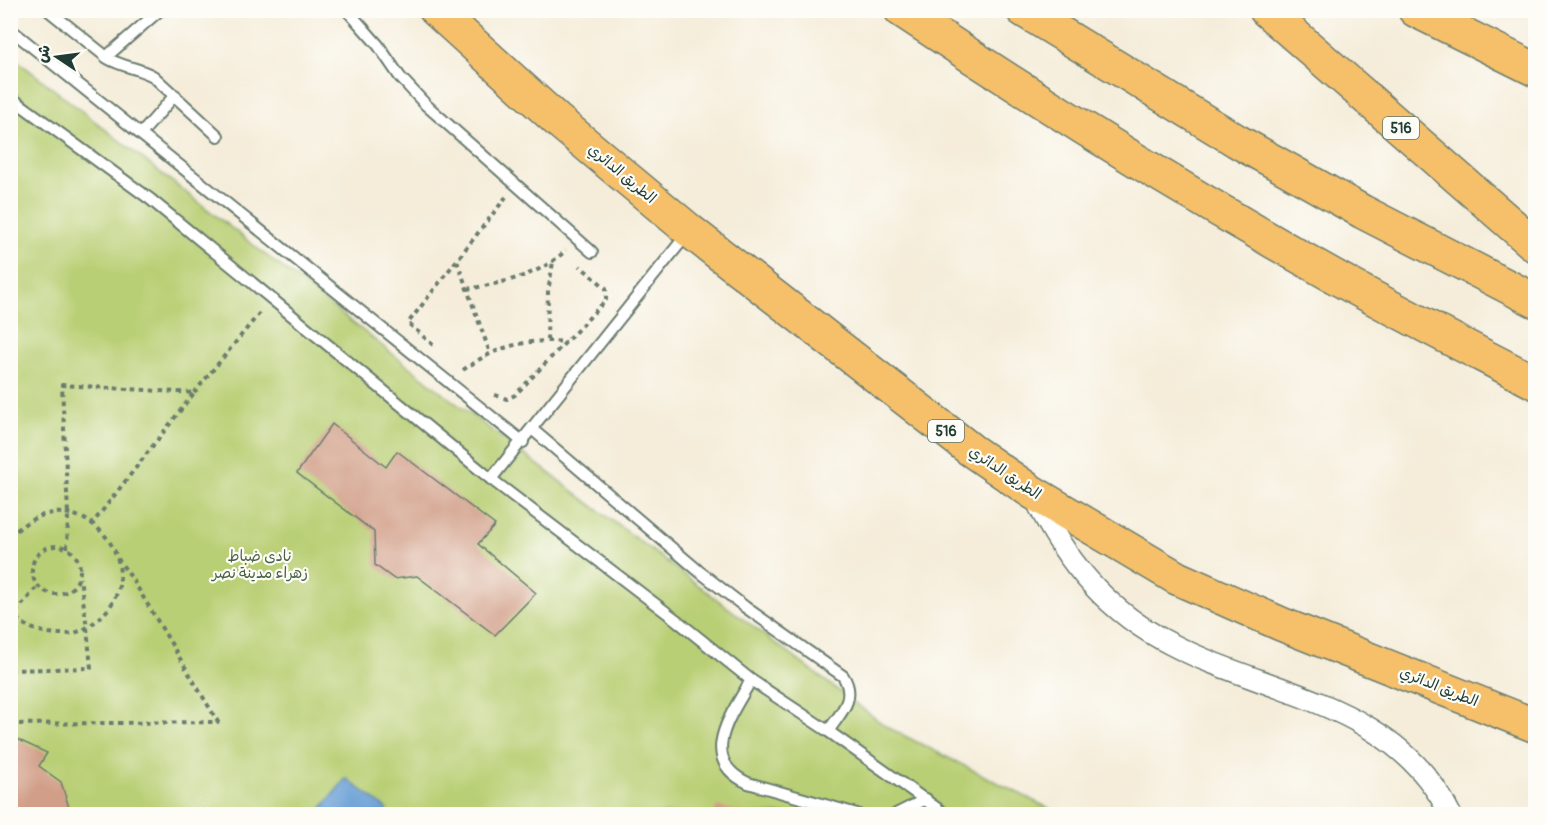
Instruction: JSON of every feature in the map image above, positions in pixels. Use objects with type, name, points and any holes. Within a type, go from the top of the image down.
[{"type":"highway","name":"الطريق الدائري","points":[[436,10],[557,120],[690,231],[972,450],[1032,492],[1177,578],[1281,624],[1536,726]]},
{"type":"highway","points":[[901,10],[1093,134],[1213,207],[1324,271],[1536,383]]},
{"type":"highway","points":[[1023,10],[1237,141],[1343,201],[1536,301]]},
{"type":"highway","name":"516","points":[[1266,10],[1536,246]]},
{"type":"highway","points":[[1415,10],[1536,70]]},
{"type":"street","points":[[1032,492],[1051,530],[1070,559],[1091,584],[1141,627],[1199,658],[1335,710],[1379,732],[1416,765],[1432,784],[1450,814]]},
{"type":"lane","points":[[48,10],[106,57],[120,65],[147,72],[218,136]]},
{"type":"lane","points":[[106,57],[160,10]]},
{"type":"lane","points":[[347,10],[378,45],[412,91],[592,252]]},
{"type":"lane","points":[[10,29],[523,442]]},
{"type":"lane","points":[[141,134],[174,95]]},
{"type":"lane","points":[[10,97],[150,199],[491,479],[751,680],[945,814]]},
{"type":"lane","points":[[491,479],[533,430],[690,231]]},
{"type":"lane","points":[[533,430],[700,572],[745,607],[843,676],[848,683],[849,700],[828,731]]},
{"type":"lane","points":[[751,680],[724,729],[720,742],[721,756],[726,768],[736,778],[748,783],[857,814]]},
{"type":"lane","points":[[896,814],[926,800]]},
{"type":"path","points":[[439,350],[408,323],[516,184]]},
{"type":"path","points":[[466,289],[515,278],[553,262],[577,239]]},
{"type":"path","points":[[486,389],[500,398],[507,399],[515,396],[606,300],[607,293],[602,285],[563,252]]},
{"type":"path","points":[[456,261],[490,353]]},
{"type":"path","points":[[547,340],[548,292],[553,262]]},
{"type":"path","points":[[92,524],[194,393],[272,299]]},
{"type":"path","points":[[463,370],[490,353],[508,346],[547,340],[567,342]]},
{"type":"path","points":[[455,363],[471,376]]},
{"type":"path","points":[[67,548],[68,514],[62,385],[194,393]]},
{"type":"path","points":[[10,537],[22,525],[39,515],[59,512],[79,516],[110,540],[118,559],[133,580],[218,722],[10,724]]},
{"type":"path","points":[[10,670],[91,668],[79,561],[67,548],[50,546],[36,555],[31,572],[37,587],[52,595],[69,591],[80,578]]},
{"type":"path","points":[[37,587],[12,615],[29,628],[48,634],[68,635],[87,628],[103,616],[115,599],[120,579],[118,559]]},
{"type":"green space","name":"نادى ضباط زهراء مدينة نصر","points":[[10,55],[449,398],[887,727],[1060,814],[11,814]]},
{"type":"water","points":[[346,778],[387,809],[384,814],[317,814]]},
{"type":"building","points":[[332,424],[386,467],[397,451],[495,525],[478,544],[536,593],[495,635],[417,576],[394,579],[375,565],[374,532],[297,473]]},
{"type":"building","points":[[10,736],[47,753],[39,766],[61,782],[71,814],[10,814]]},
{"type":"building","points":[[717,806],[751,814],[714,814]]}]
